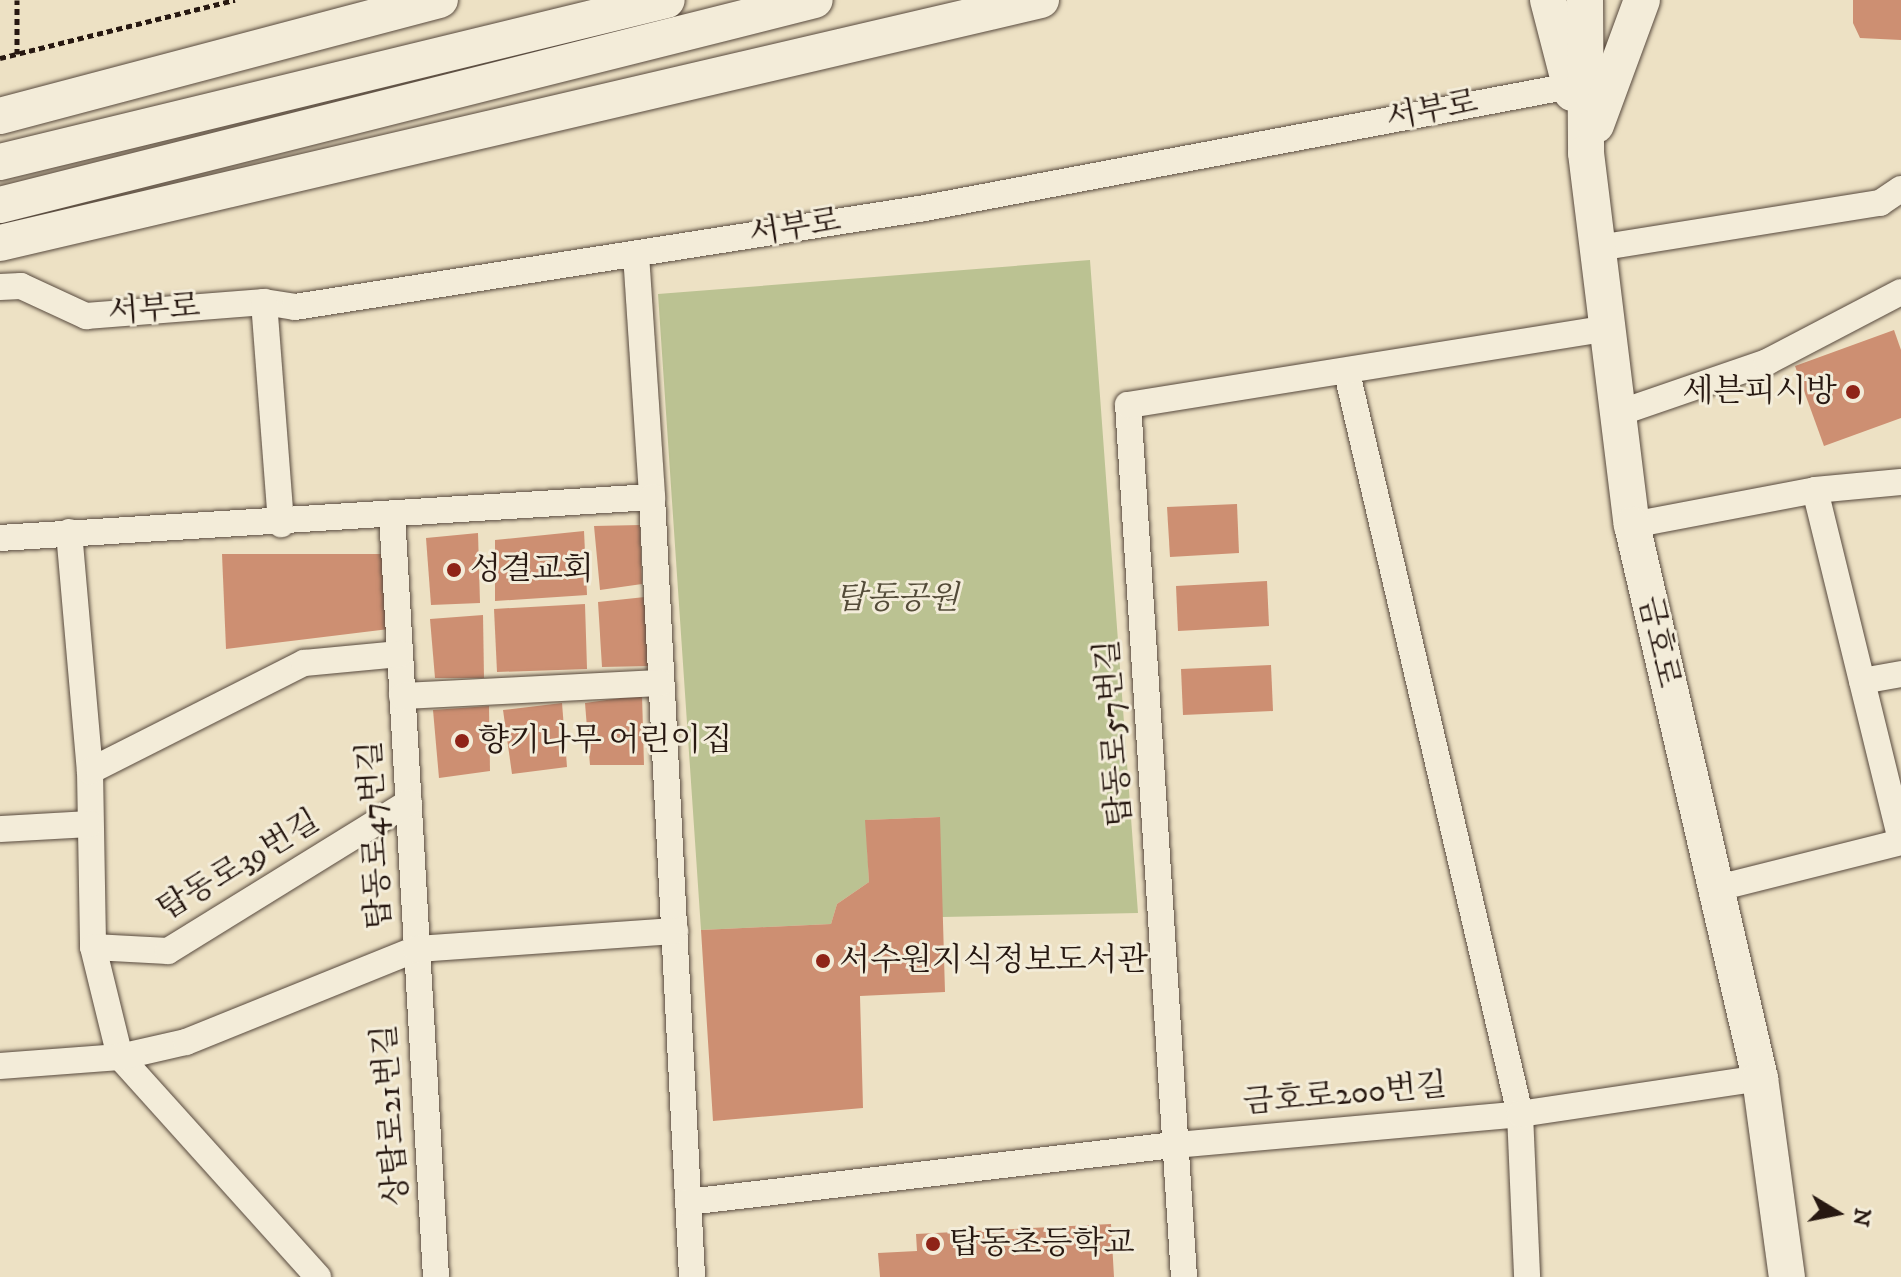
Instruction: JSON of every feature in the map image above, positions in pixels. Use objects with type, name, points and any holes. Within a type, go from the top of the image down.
[{"type":"street","points":[[0,116],[440,0]]},
{"type":"street","points":[[0,162],[667,0]]},
{"type":"street","points":[[0,205],[815,0]]},
{"type":"street","points":[[0,243],[1041,0]]},
{"type":"street","points":[[1548,0],[1586,153]]},
{"type":"street","name":"금호로","points":[[1585,0],[1586,153],[1632,525],[1760,1078],[1787,1277]]},
{"type":"street","points":[[1586,153],[1642,0]]},
{"type":"street","name":"서부로","points":[[10,287],[86,316],[264,302],[295,307],[925,208],[1570,86]]},
{"type":"street","points":[[1598,248],[1880,203],[1901,189]]},
{"type":"street","points":[[636,254],[652,497],[692,1277]]},
{"type":"street","points":[[1616,414],[1767,362],[1901,292]]},
{"type":"street","points":[[264,302],[281,524]]},
{"type":"street","name":"탑동로57번길","points":[[1184,1277],[1128,405],[1347,373],[1608,328]]},
{"type":"street","points":[[1347,373],[1520,1114],[1527,1277]]},
{"type":"street","points":[[1632,525],[1815,490],[1901,482]]},
{"type":"street","points":[[1714,889],[1901,841],[1815,490]]},
{"type":"street","points":[[0,538],[69,532],[281,524],[652,497]]},
{"type":"street","name":"탑동로47번길","points":[[392,514],[416,949],[675,931]]},
{"type":"street","points":[[69,532],[90,771],[93,947],[120,1057],[318,1277]]},
{"type":"street","points":[[90,771],[304,663],[400,654]]},
{"type":"street","points":[[1862,681],[1901,674]]},
{"type":"street","name":"탑동로47번길","points":[[402,696],[661,683]]},
{"type":"street","name":"탑동로39번길","points":[[93,947],[168,951],[409,802]]},
{"type":"street","points":[[0,829],[90,824]]},
{"type":"street","points":[[0,1066],[120,1057],[186,1042],[416,949]]},
{"type":"street","name":"상탑로21번길","points":[[416,949],[436,1277]]},
{"type":"street","name":"금호로200번길","points":[[688,1202],[1176,1145],[1520,1114],[1760,1078]]},
{"type":"path","points":[[17,0],[17,54]]},
{"type":"path","points":[[0,58],[235,0]]},
{"type":"green space","name":"탑동공원","points":[[1090,260],[1138,913],[942,917],[939,817],[866,820],[869,882],[837,904],[831,924],[701,930],[658,294]]},
{"type":"building","points":[[1853,0],[1901,0],[1901,40],[1860,38],[1853,23]]},
{"type":"building","name":"세븐피시방","points":[[1894,330],[1901,350],[1901,418],[1824,446],[1795,366]]},
{"type":"building","points":[[1237,504],[1239,553],[1170,557],[1167,507]]},
{"type":"building","points":[[640,525],[642,584],[600,590],[594,526]]},
{"type":"building","points":[[584,531],[587,595],[495,601],[495,540]]},
{"type":"building","name":"성결교회","points":[[478,533],[480,603],[431,605],[426,538]]},
{"type":"building","points":[[222,554],[384,554],[389,629],[226,649]]},
{"type":"building","points":[[1267,581],[1269,626],[1178,631],[1176,586]]},
{"type":"building","points":[[645,597],[650,666],[602,667],[598,602]]},
{"type":"building","points":[[585,604],[587,669],[497,672],[494,609]]},
{"type":"building","points":[[483,615],[484,678],[435,678],[430,619]]},
{"type":"building","points":[[1271,665],[1273,711],[1183,715],[1181,669]]},
{"type":"building","points":[[642,695],[644,765],[590,765],[585,703]]},
{"type":"building","points":[[562,703],[567,767],[512,774],[503,710]]},
{"type":"building","name":"향기나무 어린이집","points":[[489,706],[490,771],[439,778],[433,710]]},
{"type":"building","name":"서수원지식정보도서관","points":[[940,817],[945,992],[860,996],[863,1108],[713,1121],[701,930],[831,924],[837,904],[869,882],[865,820]]},
{"type":"building","points":[[1111,1224],[1114,1277],[880,1277],[878,1253],[917,1251],[916,1234]]},
{"type":"place","name":"세븐피시방","points":[[1853,392]]},
{"type":"place","name":"성결교회","points":[[454,570]]},
{"type":"place","name":"향기나무 어린이집","points":[[462,741]]},
{"type":"place","name":"서수원지식정보도서관","points":[[823,961]]},
{"type":"place","name":"탑동초등학교","points":[[933,1244]]}]
